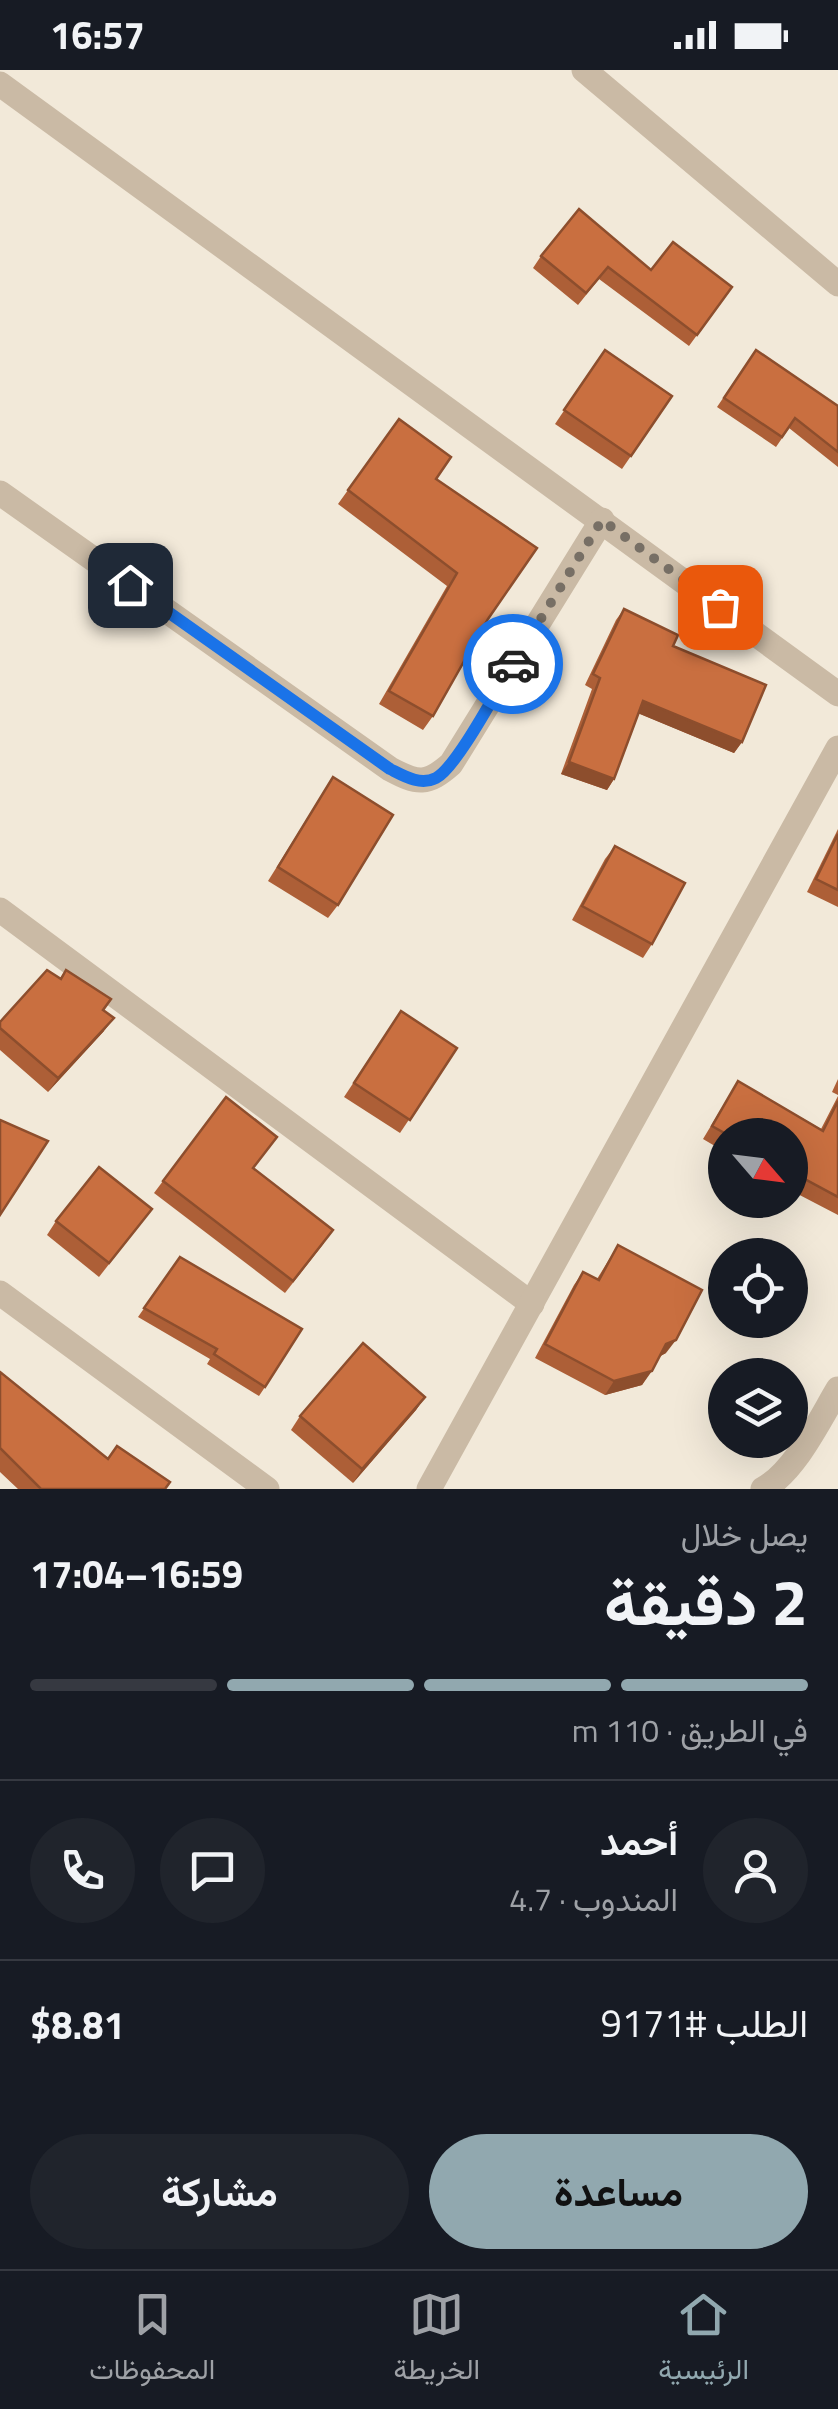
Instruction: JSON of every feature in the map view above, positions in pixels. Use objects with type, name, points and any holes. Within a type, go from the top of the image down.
[{"type":"street","points":[[589,72],[838,284]]},
{"type":"street","points":[[0,84],[838,694]]},
{"type":"street","points":[[0,494],[390,769],[422,781],[436,778],[452,764],[602,520]]},
{"type":"street","points":[[429,1489],[838,748]]},
{"type":"street","points":[[0,910],[532,1304]]},
{"type":"street","points":[[0,1292],[267,1489]]},
{"type":"street","points":[[769,1488],[796,1458],[838,1388]]},
{"type":"building","points":[[579,209],[651,270],[673,242],[732,287],[697,335],[608,267],[586,293],[541,256]]},
{"type":"building","points":[[605,350],[672,396],[631,456],[564,410]]},
{"type":"building","points":[[756,350],[838,406],[838,452],[795,418],[782,437],[724,398]]},
{"type":"building","points":[[399,419],[451,457],[436,479],[537,548],[488,619],[433,716],[389,691],[457,573],[348,490]]},
{"type":"building","points":[[624,609],[678,635],[673,646],[766,685],[742,742],[643,701],[614,779],[569,762],[600,678],[593,674]]},
{"type":"building","points":[[333,777],[393,815],[338,905],[278,867]]},
{"type":"building","points":[[838,834],[838,890],[816,879]]},
{"type":"building","points":[[615,846],[685,883],[652,944],[582,906]]},
{"type":"building","points":[[47,970],[61,979],[66,970],[111,999],[103,1010],[114,1018],[58,1078],[0,1028],[0,1022]]},
{"type":"building","points":[[401,1011],[457,1048],[410,1120],[354,1083]]},
{"type":"building","points":[[738,1081],[801,1118],[717,1118]]},
{"type":"building","points":[[226,1097],[277,1137],[253,1168],[333,1230],[293,1281],[163,1181]]},
{"type":"building","points":[[838,1101],[838,1197],[808,1181],[808,1122],[823,1131]]},
{"type":"building","points":[[0,1120],[48,1141],[0,1215]]},
{"type":"building","points":[[99,1167],[152,1209],[109,1263],[56,1221]]},
{"type":"building","points":[[618,1245],[702,1290],[676,1340],[666,1344],[652,1371],[614,1381],[545,1344],[583,1272],[599,1280]]},
{"type":"building","points":[[180,1257],[302,1329],[265,1387],[214,1354],[217,1349],[144,1308]]},
{"type":"building","points":[[363,1343],[425,1397],[362,1469],[300,1416]]},
{"type":"building","points":[[0,1372],[108,1459],[117,1446],[170,1482],[165,1489],[41,1489],[0,1448]]},
{"type":"way so far","points":[[513,664],[602,520],[720,607]]},
{"type":"route","points":[[130,585],[406,778],[436,778],[452,764],[513,664]]}]
